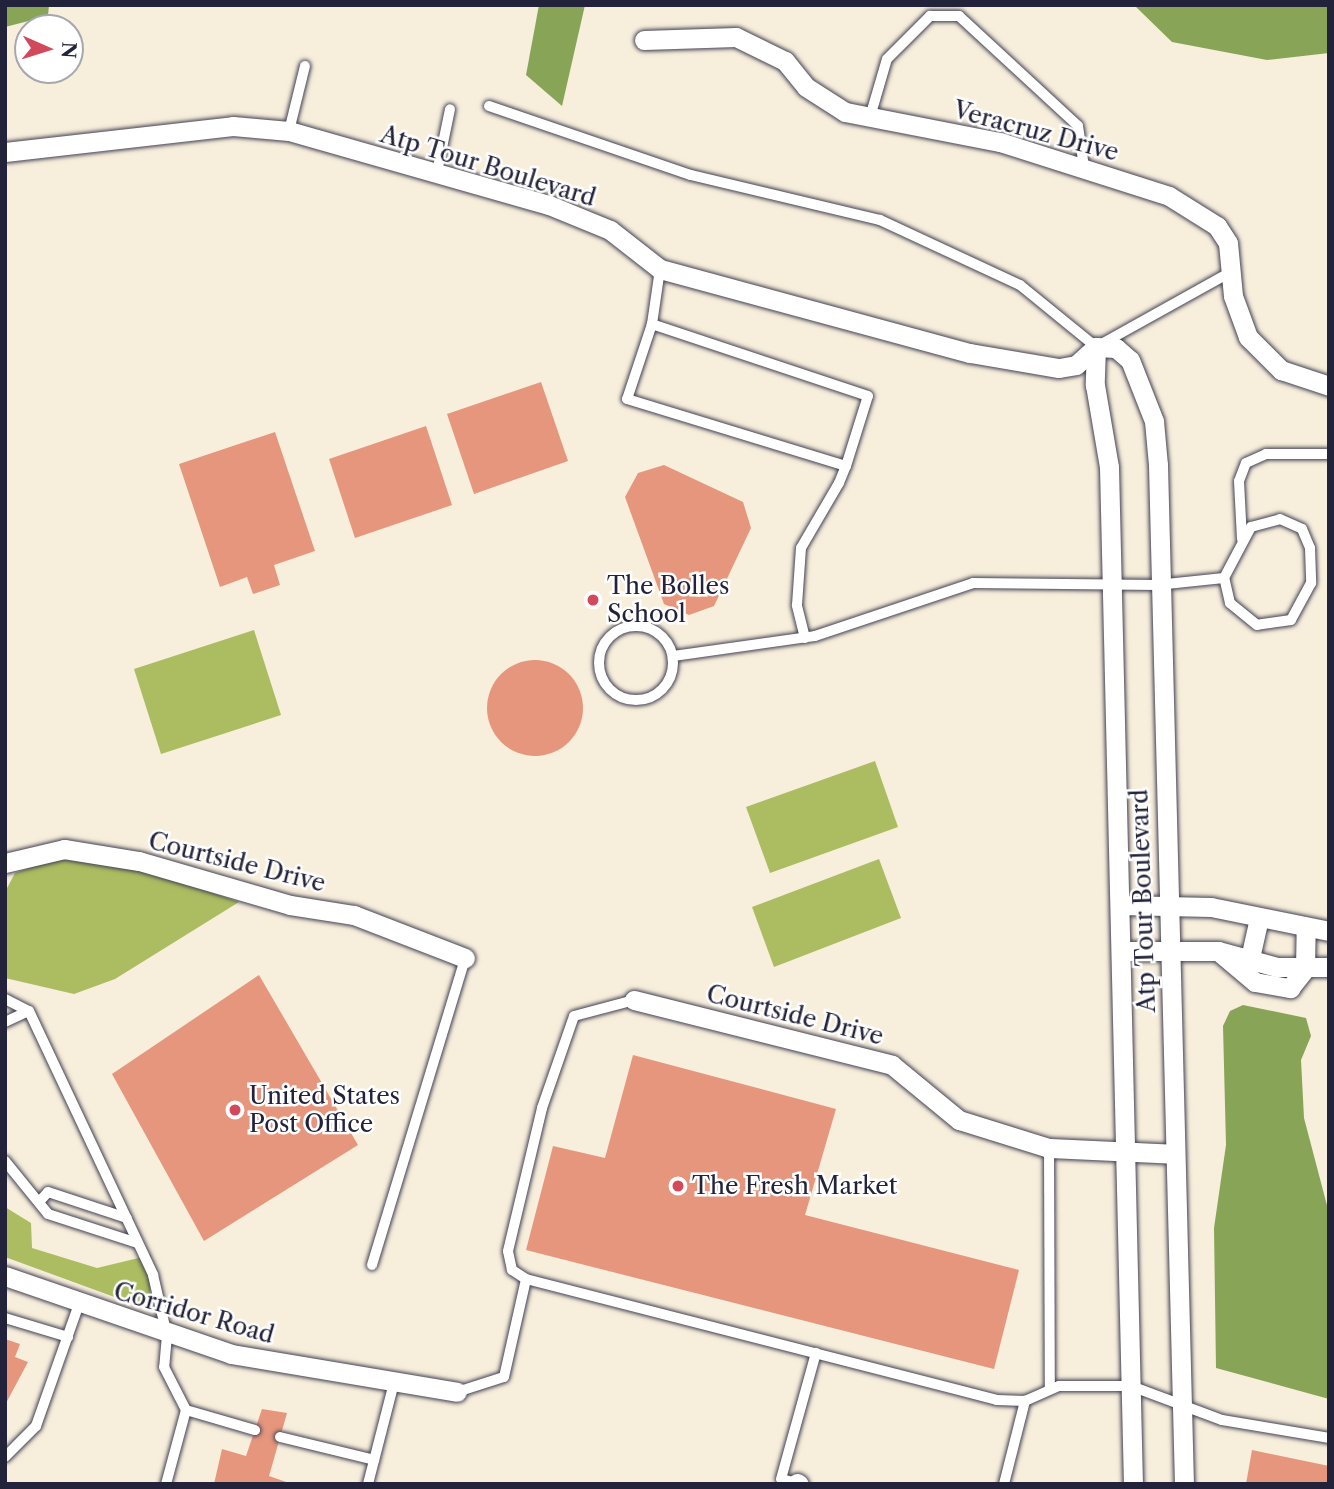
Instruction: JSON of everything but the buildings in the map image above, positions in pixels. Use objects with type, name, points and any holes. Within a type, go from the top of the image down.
[{"type":"street","name":"Veracruz Drive","points":[[644,40],[702,36],[749,41],[785,61],[824,102],[870,117],[1000,142],[1149,187],[1201,213],[1228,243],[1235,305],[1248,337],[1281,370],[1329,386]]},
{"type":"street","name":"Atp Tour Boulevard","points":[[5,152],[233,126],[289,131],[437,172],[610,230],[660,269],[970,353],[1059,368],[1076,365],[1096,347],[1116,348],[1130,360],[1154,421],[1184,1484]]},
{"type":"street","name":"Atp Tour Boulevard","points":[[1096,347],[1113,583],[1133,1484]]},
{"type":"street","name":"Courtside Drive","points":[[5,863],[38,851],[73,850],[354,915],[465,958]]},
{"type":"street","points":[[1120,905],[1167,903],[1259,918],[1306,930],[1329,931]]},
{"type":"street","points":[[1250,958],[1259,918]]},
{"type":"street","points":[[1218,951],[1234,971],[1274,987],[1297,984],[1305,969],[1306,930]]},
{"type":"street","points":[[1121,951],[1218,951],[1305,969],[1329,967]]},
{"type":"street","name":"Courtside Drive","points":[[634,1000],[892,1065],[959,1120],[1049,1148],[1174,1154]]},
{"type":"street","name":"Corridor Road","points":[[5,1276],[167,1335],[231,1354],[395,1378],[457,1392]]},
{"type":"lane","points":[[870,117],[887,59],[930,16],[959,16],[1078,127],[1084,167]]},
{"type":"lane","points":[[289,131],[306,65]]},
{"type":"lane","points":[[489,106],[691,175],[880,220],[1020,285],[1096,347],[1233,271]]},
{"type":"lane","points":[[437,172],[450,109]]},
{"type":"lane","points":[[660,269],[652,324],[627,399],[846,466]]},
{"type":"lane","points":[[652,324],[868,396],[846,466],[801,548],[797,605],[805,638]]},
{"type":"lane","points":[[1242,539],[1239,481],[1246,463],[1266,454],[1329,454]]},
{"type":"lane","points":[[1288,519],[1302,529],[1312,565],[1301,610],[1284,624],[1247,621],[1230,603],[1224,578],[1242,539],[1266,520],[1288,519]]},
{"type":"lane","points":[[673,656],[805,638],[973,583],[1157,585],[1224,578]]},
{"type":"lane","points":[[627,627],[661,635],[673,656],[669,681],[639,701],[615,695],[600,675],[606,640],[627,627]]},
{"type":"lane","points":[[372,1265],[465,958]]},
{"type":"lane","points":[[5,999],[29,1011],[153,1275],[167,1335],[164,1367],[186,1410],[166,1484]]},
{"type":"lane","points":[[634,1000],[574,1016],[542,1108],[508,1251],[512,1270],[526,1279],[997,1400],[1026,1401],[1051,1388],[1131,1386],[1222,1420],[1329,1438]]},
{"type":"lane","points":[[5,1022],[29,1011]]},
{"type":"lane","points":[[1049,1148],[1051,1388]]},
{"type":"lane","points":[[5,1161],[48,1214],[137,1243]]},
{"type":"lane","points":[[39,1202],[48,1192],[127,1218]]},
{"type":"lane","points":[[457,1392],[504,1377],[526,1279]]},
{"type":"lane","points":[[5,1457],[36,1426],[79,1304]]},
{"type":"lane","points":[[5,1318],[68,1337]]},
{"type":"lane","points":[[789,1482],[816,1353]]},
{"type":"lane","points":[[368,1484],[395,1378]]},
{"type":"lane","points":[[1004,1484],[1026,1401]]},
{"type":"lane","points":[[186,1410],[255,1430]]},
{"type":"lane","points":[[280,1437],[374,1460]]},
{"type":"green space","points":[[5,5],[49,5],[48,14],[14,14],[14,25],[5,27]]},
{"type":"green space","points":[[539,5],[585,5],[562,106],[526,75]]},
{"type":"green space","points":[[1134,5],[1329,5],[1329,53],[1267,60],[1172,42]]},
{"type":"green space","points":[[254,630],[281,715],[161,754],[134,669]]},
{"type":"green space","points":[[875,761],[898,827],[770,873],[746,807]]},
{"type":"green space","points":[[70,854],[140,868],[239,902],[115,979],[74,994],[5,978],[5,892],[15,873]]},
{"type":"green space","points":[[879,859],[901,918],[774,967],[752,907]]},
{"type":"green space","points":[[1243,1005],[1306,1018],[1311,1036],[1301,1060],[1304,1118],[1329,1213],[1329,1399],[1216,1368],[1214,1228],[1226,1145],[1223,1026],[1230,1011]]},
{"type":"green space","points":[[5,1207],[31,1223],[32,1248],[97,1268],[151,1255],[150,1297],[139,1306],[5,1257]]},
{"type":"place","name":"The Bolles School","points":[[593,600]]},
{"type":"place","name":"United States Post Office","points":[[235,1110]]},
{"type":"place","name":"The Fresh Market","points":[[678,1186]]}]
